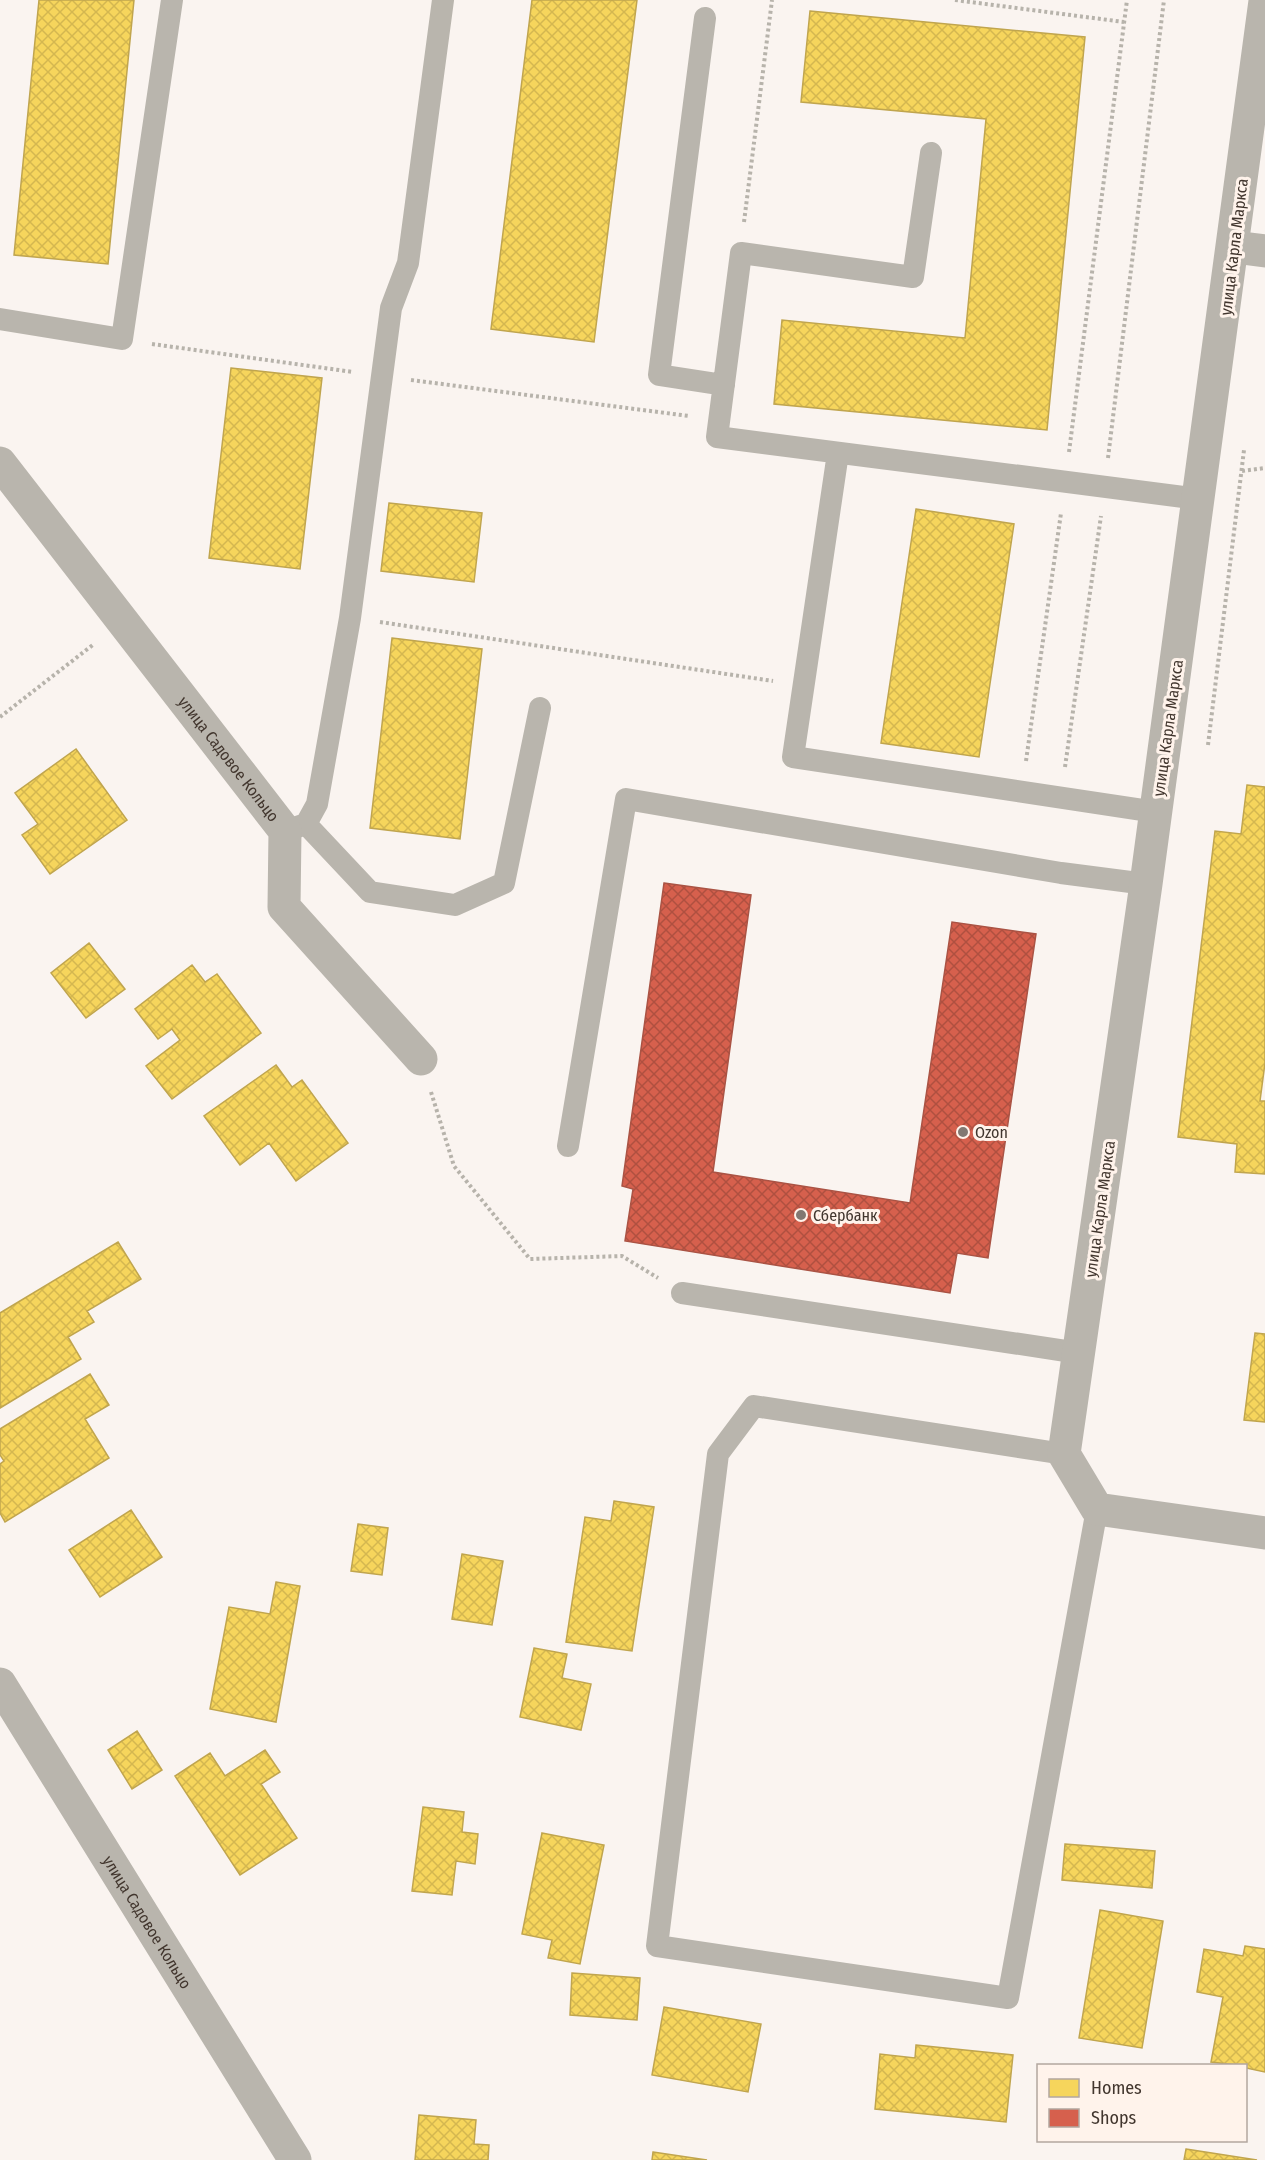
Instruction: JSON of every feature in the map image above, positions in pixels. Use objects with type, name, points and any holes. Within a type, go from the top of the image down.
[{"type":"street","name":"улица Карла Маркса","points":[[1064,1454],[1199,499],[1250,249],[1265,1]]},
{"type":"street","name":"улица Садовое Кольцо","points":[[0,463],[122,622],[296,827],[284,907],[421,1059]]},
{"type":"street","points":[[1064,1454],[1097,1509],[1265,1533]]},
{"type":"street","name":"улица Садовое Кольцо","points":[[0,1684],[295,2160]]},
{"type":"lane","points":[[0,319],[122,339],[172,0]]},
{"type":"lane","points":[[443,0],[408,263],[391,308],[350,618],[317,804],[296,827],[370,892],[454,905],[504,883],[540,708]]},
{"type":"lane","points":[[1258,0],[1265,1]]},
{"type":"lane","points":[[705,18],[659,375],[724,385]]},
{"type":"lane","points":[[931,153],[913,277],[741,253],[717,437],[1199,499]]},
{"type":"lane","points":[[838,453],[793,756],[1156,812]]},
{"type":"lane","points":[[568,1146],[626,799],[1061,873],[1146,884]]},
{"type":"lane","points":[[682,1293],[1079,1353]]},
{"type":"lane","points":[[1064,1454],[754,1406],[718,1454],[657,1946],[1008,1998],[1097,1509]]},
{"type":"path","points":[[741,253],[772,0]]},
{"type":"path","points":[[955,0],[1124,22]]},
{"type":"path","points":[[1022,792],[1127,0]]},
{"type":"path","points":[[1060,798],[1105,487],[1164,0]]},
{"type":"path","points":[[122,339],[382,377],[719,420]]},
{"type":"path","points":[[1208,745],[1245,447]]},
{"type":"path","points":[[1242,471],[1265,468]]},
{"type":"path","points":[[350,618],[803,685]]},
{"type":"path","points":[[0,717],[122,622]]},
{"type":"path","points":[[421,1059],[454,1166],[530,1258],[622,1256],[682,1293]]},
{"type":"building: Homes","points":[[39,0],[134,0],[108,264],[14,255]]},
{"type":"building: Homes","points":[[532,0],[637,0],[594,342],[491,329]]},
{"type":"building: Homes","points":[[810,11],[1085,37],[1047,430],[774,404],[782,320],[965,338],[986,119],[801,102]]},
{"type":"building: Homes","points":[[231,368],[322,378],[300,569],[209,558]]},
{"type":"building: Homes","points":[[389,503],[482,513],[474,582],[381,571]]},
{"type":"building: Homes","points":[[916,509],[1014,524],[979,757],[881,743]]},
{"type":"building: Homes","points":[[392,638],[482,649],[460,839],[370,828]]},
{"type":"building: Homes","points":[[76,749],[127,820],[50,874],[22,835],[38,824],[15,793]]},
{"type":"building: Homes","points":[[1247,785],[1265,787],[1265,1063],[1260,1101],[1265,1101],[1265,1174],[1235,1172],[1237,1144],[1178,1137],[1215,831],[1241,834]]},
{"type":"building: Homes","points":[[89,943],[125,989],[86,1018],[51,973]]},
{"type":"building: Homes","points":[[192,965],[205,982],[217,974],[261,1033],[172,1099],[146,1066],[180,1040],[172,1029],[158,1039],[135,1009]]},
{"type":"building: Homes","points":[[276,1065],[292,1087],[302,1080],[348,1143],[296,1181],[269,1143],[240,1165],[204,1116]]},
{"type":"building: Homes","points":[[118,1242],[141,1279],[87,1311],[94,1322],[68,1337],[81,1359],[0,1408],[0,1313]]},
{"type":"building: Homes","points":[[1255,1333],[1265,1334],[1265,1422],[1244,1420]]},
{"type":"building: Homes","points":[[90,1374],[109,1405],[85,1419],[109,1458],[5,1522],[0,1513],[0,1464],[4,1461],[0,1455],[0,1429]]},
{"type":"building: Homes","points":[[614,1501],[654,1507],[632,1651],[566,1642],[585,1517],[611,1521]]},
{"type":"building: Homes","points":[[131,1510],[162,1557],[100,1597],[69,1550]]},
{"type":"building: Homes","points":[[358,1524],[388,1528],[382,1575],[351,1571]]},
{"type":"building: Homes","points":[[462,1554],[503,1561],[492,1625],[452,1619]]},
{"type":"building: Homes","points":[[276,1582],[300,1586],[276,1722],[210,1709],[229,1607],[270,1614]]},
{"type":"building: Homes","points":[[534,1648],[567,1654],[562,1678],[591,1684],[581,1730],[520,1717]]},
{"type":"building: Homes","points":[[137,1731],[162,1770],[132,1789],[108,1750]]},
{"type":"building: Homes","points":[[265,1750],[280,1772],[261,1784],[297,1838],[240,1875],[175,1776],[210,1753],[225,1776]]},
{"type":"building: Homes","points":[[423,1807],[464,1812],[462,1832],[478,1834],[475,1864],[456,1861],[452,1895],[412,1891]]},
{"type":"building: Homes","points":[[542,1833],[604,1845],[580,1964],[548,1958],[552,1940],[522,1934]]},
{"type":"building: Homes","points":[[1065,1844],[1155,1851],[1152,1888],[1062,1880]]},
{"type":"building: Homes","points":[[1100,1910],[1163,1921],[1142,2048],[1079,2038]]},
{"type":"building: Homes","points":[[1245,1946],[1265,1949],[1265,2072],[1247,2068],[1247,2064],[1211,2062],[1223,1997],[1197,1992],[1204,1949],[1243,1956]]},
{"type":"building: Homes","points":[[572,1973],[640,1978],[637,2020],[570,2015]]},
{"type":"building: Homes","points":[[664,2007],[761,2024],[748,2092],[652,2075]]},
{"type":"building: Homes","points":[[916,2045],[1013,2055],[1006,2122],[875,2109],[880,2054],[915,2058]]},
{"type":"building: Homes","points":[[419,2115],[476,2120],[474,2144],[489,2145],[488,2160],[415,2160]]},
{"type":"building: Homes","points":[[1186,2149],[1257,2160],[1184,2160]]},
{"type":"building: Homes","points":[[653,2152],[707,2160],[652,2160]]},
{"type":"building: Shops","points":[[664,883],[751,895],[713,1172],[910,1203],[952,922],[1036,934],[988,1258],[957,1253],[950,1293],[625,1241],[633,1189],[622,1186]]},
{"type":"place","name":"Ozon","points":[[963,1132]]},
{"type":"place","name":"Сбербанк","points":[[801,1215]]}]
